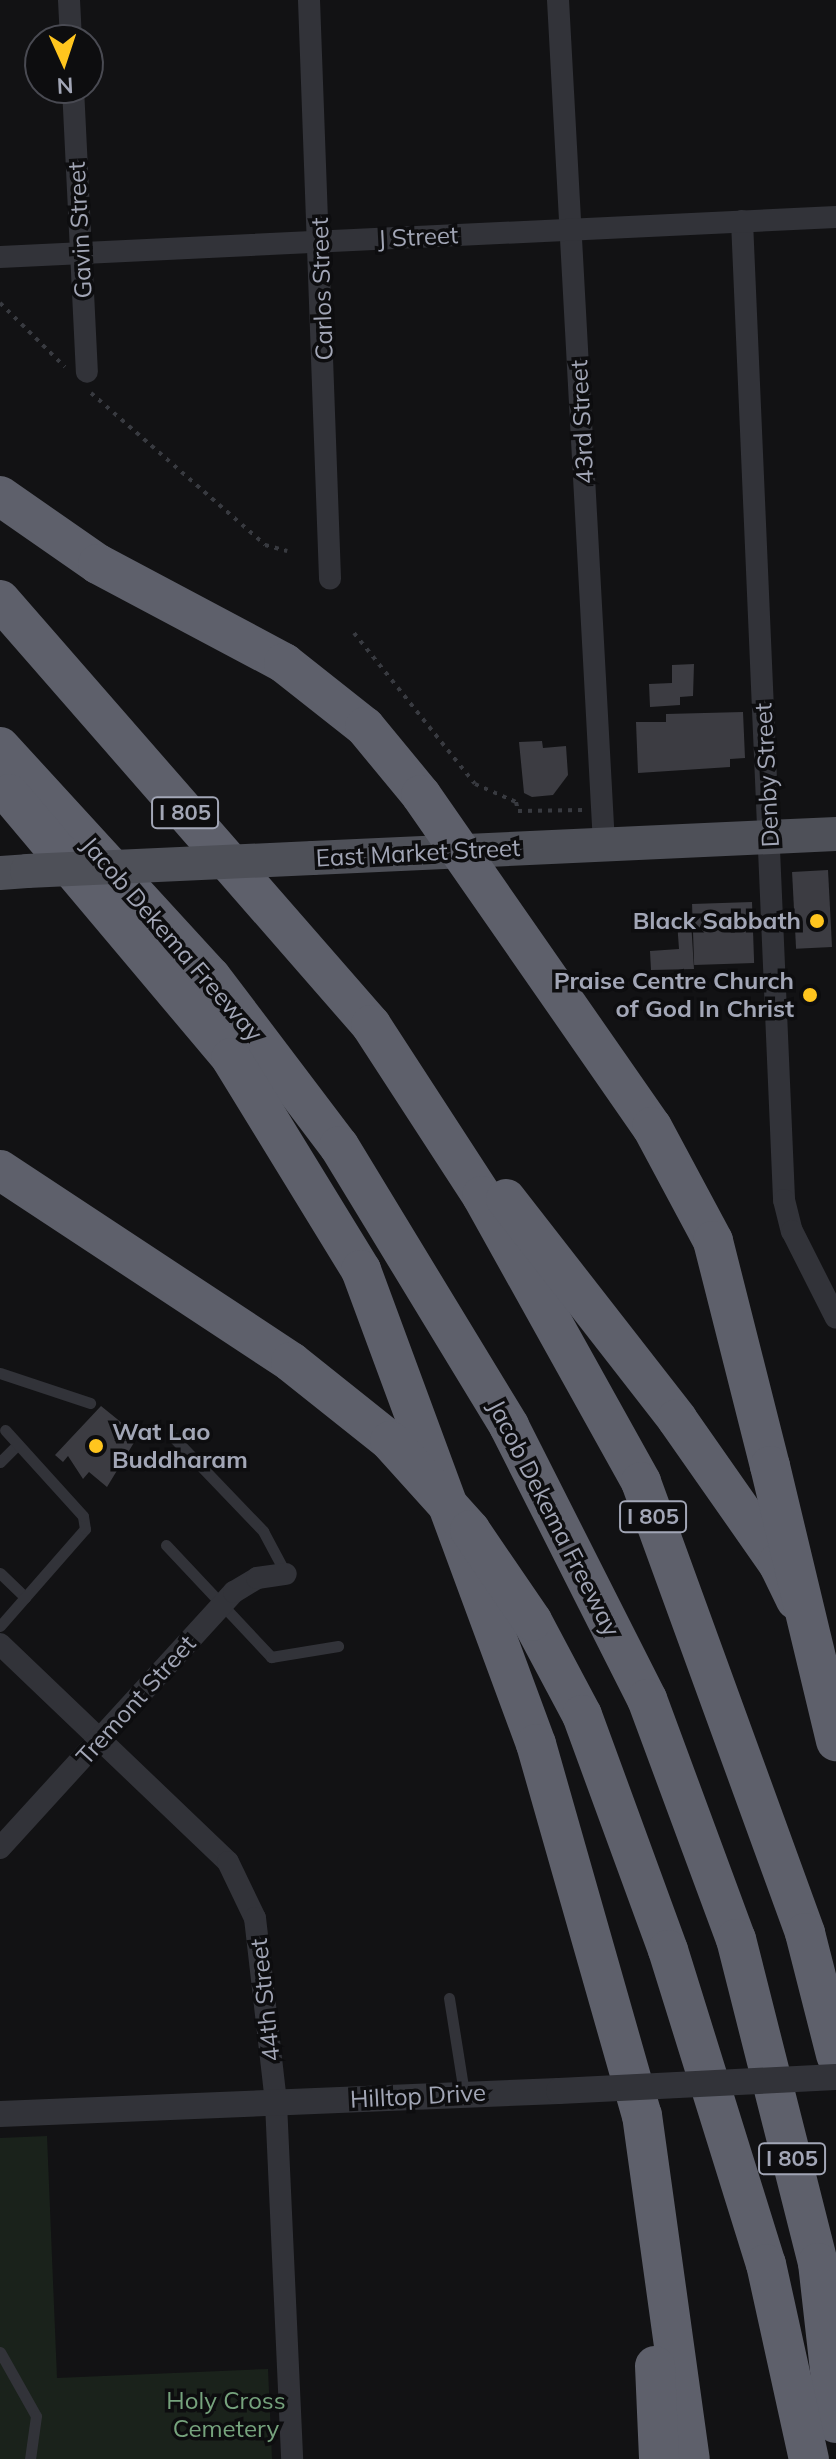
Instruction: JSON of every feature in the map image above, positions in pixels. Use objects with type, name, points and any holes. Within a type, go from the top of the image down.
[{"type":"highway","points":[[0,496],[98,564],[284,663],[365,727],[463,850],[652,1127],[713,1241],[836,1741]]},
{"type":"highway","name":"I 805","points":[[0,600],[371,1025],[482,1196],[641,1482],[805,1933],[836,2055]]},
{"type":"highway","name":"Jacob Dekema Freeway","points":[[0,747],[211,977],[339,1146],[509,1426],[647,1699],[736,1939],[818,2263],[836,2423]]},
{"type":"highway","points":[[0,782],[231,1058],[361,1270],[536,1744],[642,2115],[661,2230],[690,2459]]},
{"type":"highway","points":[[371,1025],[677,1419],[778,1563],[836,1683]]},
{"type":"highway","points":[[0,1170],[291,1362],[390,1441],[470,1530],[532,1621],[582,1715],[668,1950],[766,2264],[809,2459]]},
{"type":"highway","points":[[659,2459],[653,2310],[661,2230]]},
{"type":"main road","name":"East Market Street","points":[[0,873],[463,850],[604,828],[770,836],[836,834]]},
{"type":"street","points":[[69,0],[70,24]]},
{"type":"street","name":"Carlos Street","points":[[309,0],[321,241],[330,579]]},
{"type":"street","name":"43rd Street","points":[[558,0],[604,828]]},
{"type":"street","name":"Gavin Street","points":[[74,104],[81,253],[80,376]]},
{"type":"street","name":"J Street","points":[[0,257],[836,217]]},
{"type":"street","name":"Denby Street","points":[[742,221],[784,1200],[792,1231],[836,1318]]},
{"type":"street","name":"Tremont Street","points":[[0,1848],[223,1604],[257,1578],[286,1574]]},
{"type":"street","name":"44th Street","points":[[2,1650],[103,1737],[228,1862],[255,1918],[276,2103],[292,2459]]},
{"type":"street","name":"Hilltop Drive","points":[[0,2114],[836,2077]]},
{"type":"lane","points":[[0,1373],[90,1403]]},
{"type":"lane","points":[[0,1626],[85,1529],[83,1516],[5,1430]]},
{"type":"lane","points":[[172,1436],[263,1531],[286,1574]]},
{"type":"lane","points":[[0,1462],[18,1444]]},
{"type":"lane","points":[[166,1545],[271,1657],[338,1646]]},
{"type":"lane","points":[[0,1573],[25,1597]]},
{"type":"lane","points":[[449,1998],[464,2093]]},
{"type":"lane","points":[[0,2352],[36,2416],[30,2459]]},
{"type":"path","points":[[0,303],[265,545],[287,551]]},
{"type":"path","points":[[354,633],[475,784],[516,802],[518,811],[604,828]]},
{"type":"green space","name":"Holy Cross Cemetery","points":[[47,2136],[57,2378],[268,2369],[272,2459],[0,2459],[0,2138]]},
{"type":"building","points":[[694,664],[693,696],[680,697],[680,705],[650,707],[649,684],[672,683],[672,665]]},
{"type":"building","points":[[743,712],[745,758],[730,759],[730,767],[638,773],[636,722],[666,722],[666,714]]},
{"type":"building","points":[[542,741],[543,748],[566,746],[568,775],[553,795],[532,797],[524,793],[519,742]]},
{"type":"building","points":[[828,870],[832,947],[796,949],[792,872]]},
{"type":"building","points":[[752,902],[754,963],[694,965],[692,904]]},
{"type":"building","points":[[677,921],[691,921],[694,969],[651,970],[650,951],[679,949]]},
{"type":"building","name":"Wat Lao Buddharam","points":[[101,1406],[138,1436],[107,1487],[89,1472],[83,1479],[68,1456],[63,1462],[55,1455]]},
{"type":"place","name":"Black Sabbath","points":[[817,921]]},
{"type":"place","name":"Praise Centre Church of God In Christ","points":[[810,995]]},
{"type":"place","name":"Wat Lao Buddharam","points":[[96,1446]]}]
